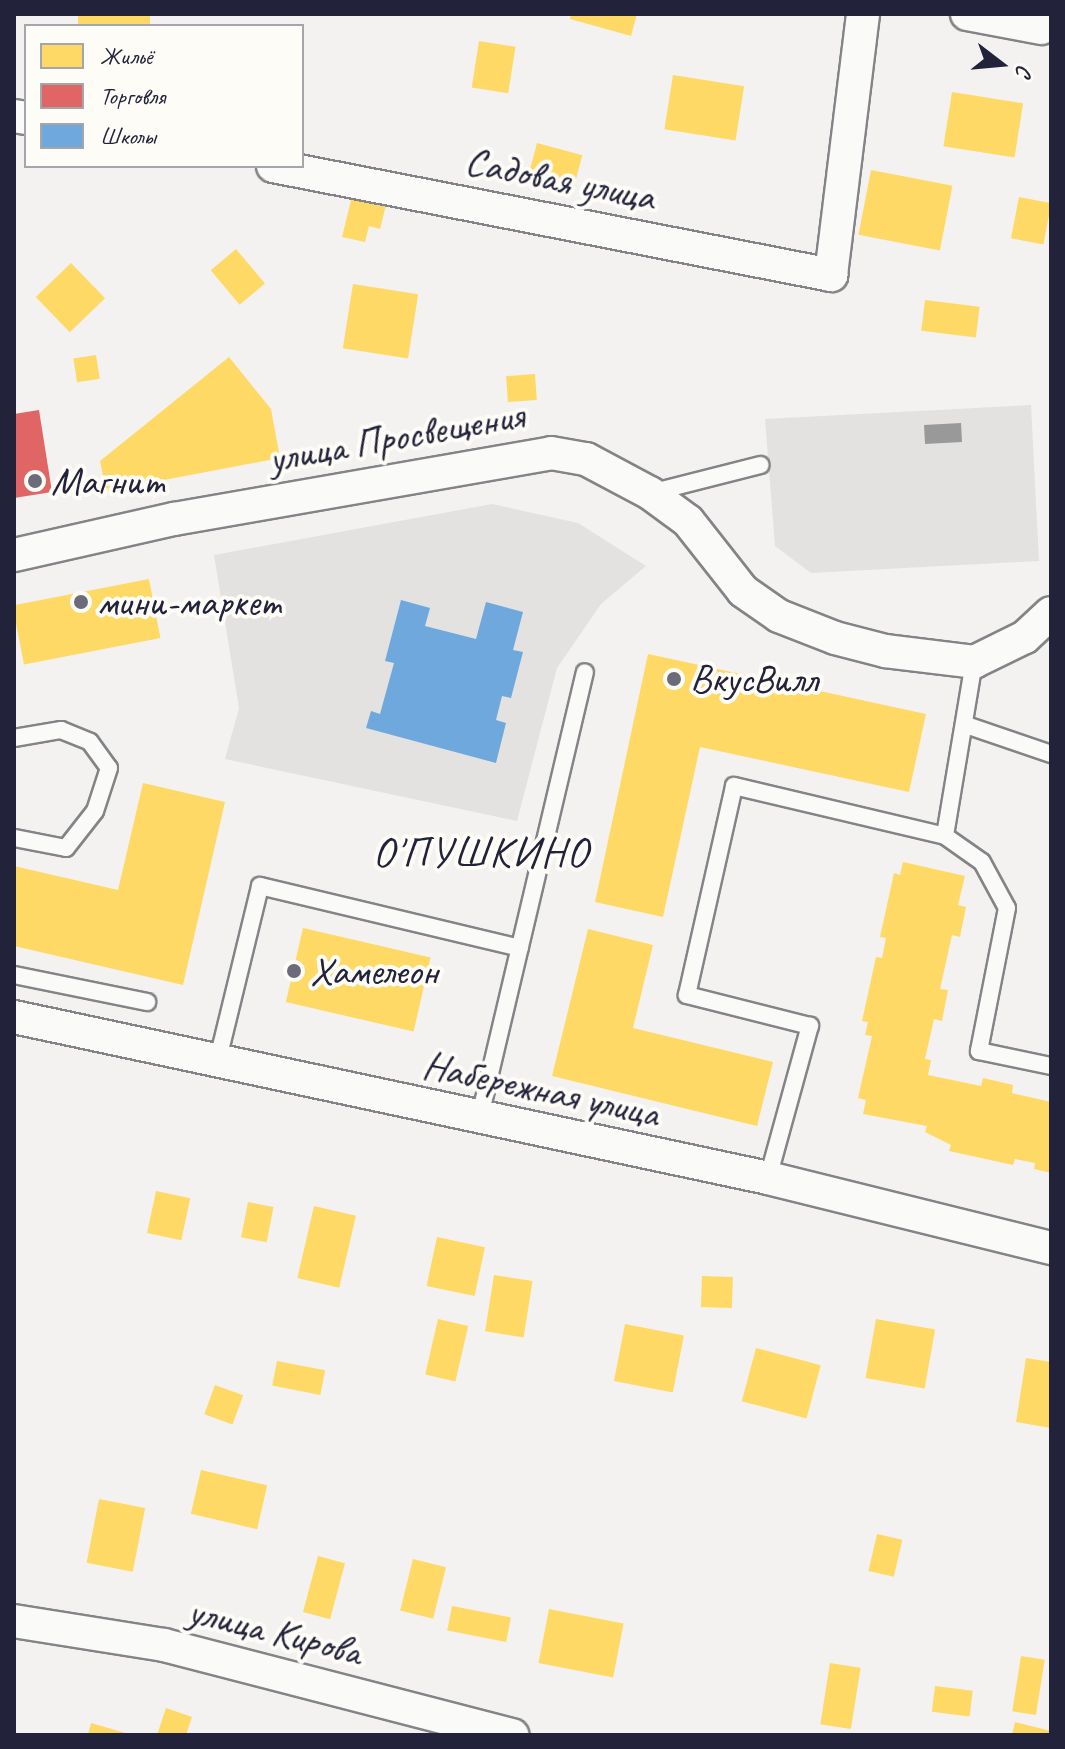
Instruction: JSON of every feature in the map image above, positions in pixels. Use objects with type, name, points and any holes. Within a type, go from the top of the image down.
[{"type":"street","name":"Садовая улица","points":[[283,168],[831,275],[863,14]]},
{"type":"street","points":[[967,14],[1042,28]]},
{"type":"street","name":"улица Просвещения","points":[[14,555],[190,516],[482,461],[551,453],[586,459],[650,493],[688,521],[743,591],[779,616],[885,651],[974,662]]},
{"type":"street","points":[[974,662],[1025,637],[1051,613]]},
{"type":"street","name":"Набережная улица","points":[[14,1017],[216,1064],[768,1178],[1051,1248]]},
{"type":"street","name":"улица Кирова","points":[[14,1621],[164,1645],[513,1735]]},
{"type":"lane","points":[[650,493],[761,465]]},
{"type":"lane","points":[[945,836],[966,725],[974,662]]},
{"type":"lane","points":[[479,1120],[585,672]]},
{"type":"lane","points":[[966,725],[1051,754]]},
{"type":"lane","points":[[14,738],[61,730],[90,742],[109,768],[95,811],[66,848],[14,838]]},
{"type":"lane","points":[[768,1178],[810,1026],[687,995],[734,786],[945,836],[982,862],[1007,908],[979,1051],[1051,1066]]},
{"type":"lane","points":[[216,1064],[260,886],[520,948]]},
{"type":"lane","points":[[14,975],[147,1002]]},
{"type":"shaded area","points":[[1031,405],[1039,561],[811,573],[775,546],[765,419]]},
{"type":"shaded area","points":[[492,504],[578,523],[646,566],[601,604],[557,668],[517,821],[225,759],[239,708],[214,555]]},
{"type":"building: Жильё","points":[[78,14],[150,14],[150,24],[78,24]]},
{"type":"building: Жильё","points":[[571,14],[637,14],[631,36],[570,19]]},
{"type":"building: Жильё","points":[[479,41],[516,47],[508,93],[472,87]]},
{"type":"building: Жильё","points":[[673,75],[744,86],[736,141],[664,129]]},
{"type":"building: Жильё","points":[[952,92],[1023,103],[1015,158],[943,146]]},
{"type":"building: Жильё","points":[[537,143],[582,155],[574,188],[528,176]]},
{"type":"building: Жильё","points":[[871,170],[952,186],[940,251],[858,235]]},
{"type":"building: Жильё","points":[[352,196],[386,205],[380,229],[369,226],[365,242],[342,237]]},
{"type":"building: Жильё","points":[[1019,197],[1051,203],[1043,245],[1011,238]]},
{"type":"building: Жильё","points":[[236,249],[265,283],[240,305],[211,270]]},
{"type":"building: Жильё","points":[[71,263],[105,298],[70,332],[36,297]]},
{"type":"building: Жильё","points":[[353,284],[418,294],[408,359],[343,348]]},
{"type":"building: Жильё","points":[[925,300],[980,307],[976,337],[921,331]]},
{"type":"building: Жильё","points":[[96,355],[100,379],[77,382],[73,359]]},
{"type":"building: Жильё","points":[[229,357],[271,409],[280,458],[106,491],[100,461]]},
{"type":"building: Жильё","points":[[535,374],[537,400],[508,402],[506,376]]},
{"type":"building: Жильё","points":[[149,579],[160,638],[24,664],[14,605]]},
{"type":"building: Жильё","points":[[648,654],[926,714],[909,792],[700,747],[663,917],[595,902]]},
{"type":"building: Жильё","points":[[143,783],[225,802],[183,985],[14,946],[14,866],[118,890]]},
{"type":"building: Жильё","points":[[903,862],[965,876],[958,905],[966,907],[960,937],[952,935],[940,989],[948,990],[942,1021],[934,1019],[925,1059],[931,1060],[928,1075],[981,1086],[983,1078],[1013,1085],[1012,1093],[1051,1102],[1051,1173],[1034,1169],[1035,1163],[1015,1159],[1013,1165],[949,1151],[951,1145],[925,1132],[927,1126],[863,1114],[866,1100],[858,1098],[872,1036],[865,1035],[868,1022],[862,1021],[876,957],[882,958],[886,938],[880,937],[894,873],[900,875]]},
{"type":"building: Жильё","points":[[303,928],[431,957],[414,1032],[286,1002]]},
{"type":"building: Жильё","points":[[588,929],[653,945],[633,1028],[773,1062],[757,1126],[552,1076]]},
{"type":"building: Жильё","points":[[156,1191],[190,1198],[181,1240],[147,1233]]},
{"type":"building: Жильё","points":[[248,1202],[274,1207],[267,1242],[241,1237]]},
{"type":"building: Жильё","points":[[314,1206],[356,1216],[339,1288],[297,1278]]},
{"type":"building: Жильё","points":[[437,1237],[485,1247],[475,1296],[427,1286]]},
{"type":"building: Жильё","points":[[494,1275],[533,1281],[524,1337],[485,1331]]},
{"type":"building: Жильё","points":[[702,1276],[733,1277],[732,1308],[701,1307]]},
{"type":"building: Жильё","points":[[438,1319],[468,1326],[455,1382],[425,1375]]},
{"type":"building: Жильё","points":[[876,1319],[935,1329],[925,1389],[866,1378]]},
{"type":"building: Жильё","points":[[625,1324],[684,1335],[673,1392],[614,1381]]},
{"type":"building: Жильё","points":[[756,1348],[821,1365],[806,1418],[742,1401]]},
{"type":"building: Жильё","points":[[1026,1358],[1051,1362],[1051,1428],[1016,1422]]},
{"type":"building: Жильё","points":[[277,1361],[325,1370],[320,1395],[272,1386]]},
{"type":"building: Жильё","points":[[215,1385],[243,1395],[233,1424],[204,1414]]},
{"type":"building: Жильё","points":[[201,1470],[267,1485],[257,1529],[191,1514]]},
{"type":"building: Жильё","points":[[99,1499],[145,1508],[133,1572],[87,1563]]},
{"type":"building: Жильё","points":[[877,1534],[902,1540],[894,1577],[868,1571]]},
{"type":"building: Жильё","points":[[318,1556],[345,1563],[330,1619],[303,1612]]},
{"type":"building: Жильё","points":[[413,1559],[446,1567],[433,1619],[400,1610]]},
{"type":"building: Жильё","points":[[452,1606],[511,1617],[506,1642],[447,1631]]},
{"type":"building: Жильё","points":[[549,1609],[624,1624],[613,1677],[539,1663]]},
{"type":"building: Жильё","points":[[1021,1656],[1045,1660],[1036,1715],[1012,1711]]},
{"type":"building: Жильё","points":[[830,1663],[861,1668],[851,1729],[820,1724]]},
{"type":"building: Жильё","points":[[935,1686],[973,1691],[970,1716],[932,1712]]},
{"type":"building: Жильё","points":[[166,1708],[192,1717],[186,1735],[157,1735]]},
{"type":"building: Жильё","points":[[1015,1722],[1051,1731],[1050,1735],[1012,1735]]},
{"type":"building: Жильё","points":[[91,1723],[129,1734],[129,1735],[88,1735]]},
{"type":"building: Торговля","points":[[39,410],[52,492],[14,498],[14,414]]},
{"type":"building: Школы","points":[[401,600],[430,608],[425,626],[476,639],[486,602],[523,612],[513,650],[523,652],[511,698],[502,696],[496,720],[506,723],[496,763],[366,728],[371,711],[380,714],[394,663],[385,661]]},
{"type":"building: Промзона","points":[[961,423],[962,442],[925,444],[924,425]]},
{"type":"place","name":"Магнит","points":[[35,481]]},
{"type":"place","name":"мини-маркет","points":[[81,602]]},
{"type":"place","name":"ВкусВилл","points":[[674,679]]},
{"type":"place","name":"Хамелеон","points":[[294,971]]},
{"type":"district","name":"О'ПУШКИНО","points":[[481,853]]}]
